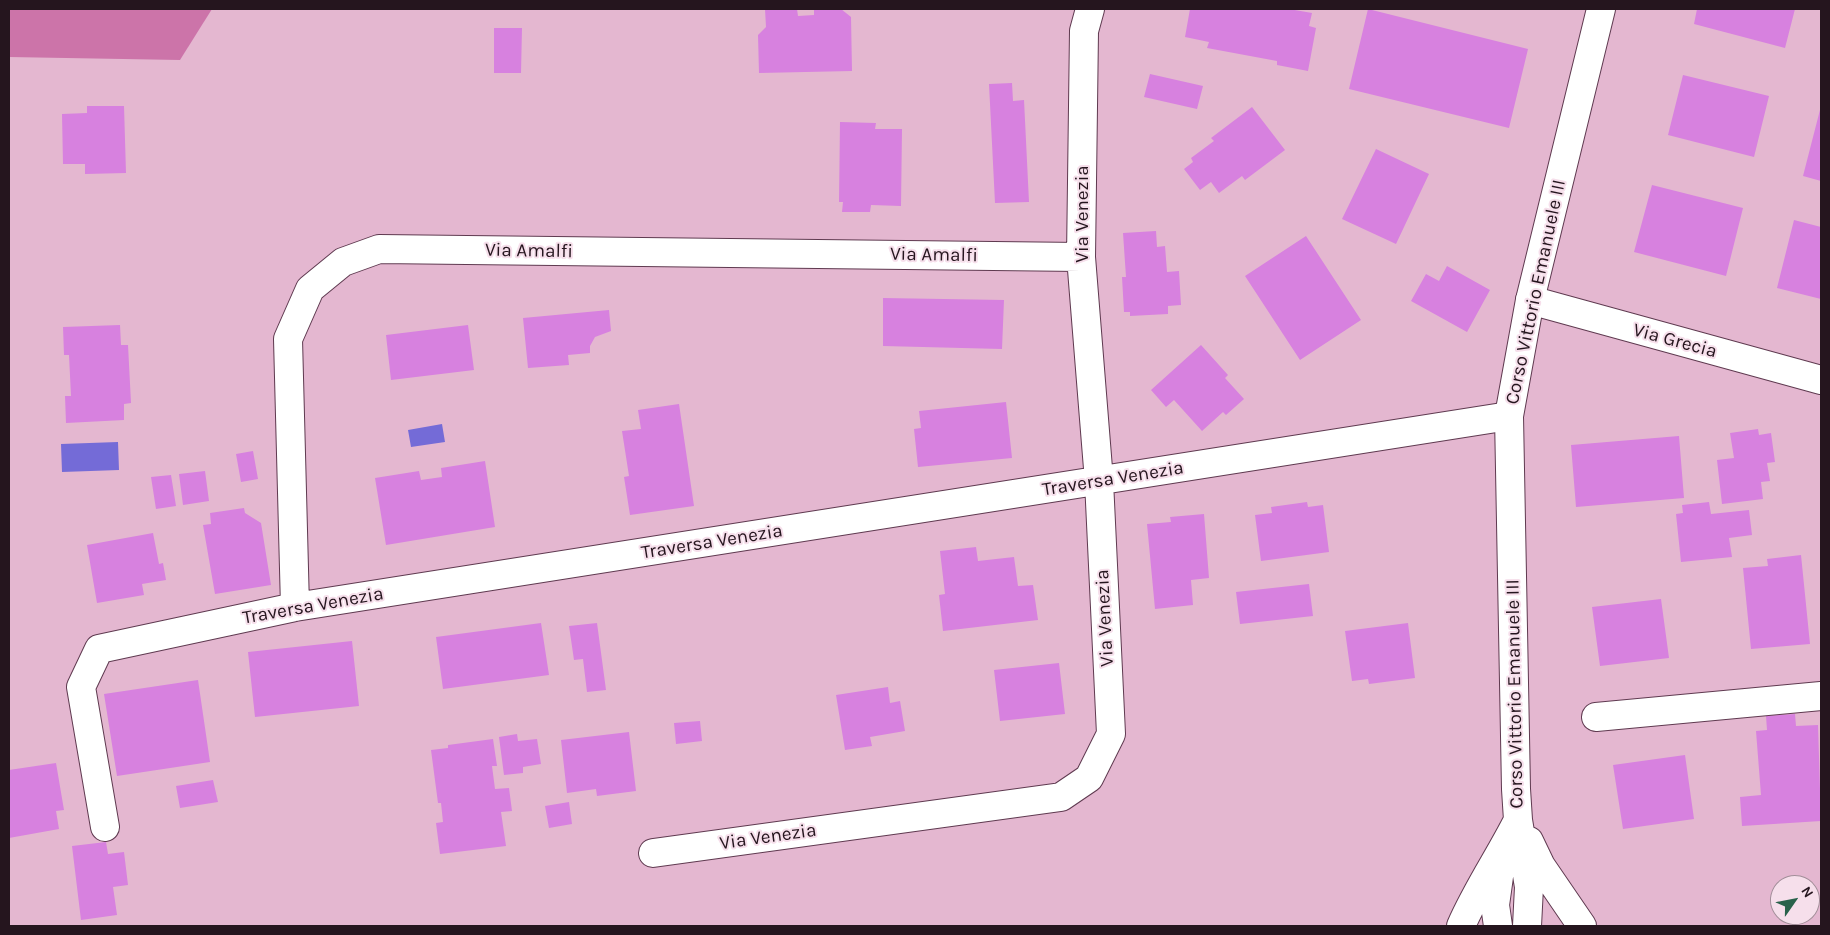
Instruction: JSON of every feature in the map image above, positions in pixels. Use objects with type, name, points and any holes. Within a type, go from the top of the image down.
[{"type":"street","name":"Via Venezia","points":[[653,853],[1061,797],[1088,778],[1110,734],[1099,481],[1082,257],[1084,31],[1090,9]]},
{"type":"street","name":"Corso Vittorio Emanuele III","points":[[1527,926],[1529,887],[1518,820],[1509,416],[1530,300],[1600,9]]},
{"type":"street","name":"Via Amalfi","points":[[295,607],[288,339],[310,290],[343,262],[379,249],[1082,257]]},
{"type":"street","name":"Via Grecia","points":[[1530,300],[1821,380]]},
{"type":"street","name":"Traversa Venezia","points":[[105,827],[81,687],[99,649],[295,607],[1509,416]]},
{"type":"street","points":[[1596,717],[1821,696]]},
{"type":"street","name":"Corso Vittorio Emanuele III","points":[[1461,926],[1471,903],[1503,851],[1518,820]]},
{"type":"street","name":"Corso Vittorio Emanuele III","points":[[1518,820],[1541,866],[1582,926]]},
{"type":"street","name":"Corso Vittorio Emanuele III","points":[[1498,926],[1495,905],[1503,851]]},
{"type":"shaded area","points":[[9,9],[212,9],[180,60],[9,57]]},
{"type":"shaded area","points":[[442,424],[445,442],[411,447],[408,430]]},
{"type":"shaded area","points":[[118,442],[119,470],[62,472],[61,444]]},
{"type":"building","points":[[765,9],[797,9],[798,16],[814,15],[814,9],[841,9],[851,17],[852,71],[759,73],[758,35],[766,27]]},
{"type":"building","points":[[1190,9],[1289,9],[1312,13],[1309,26],[1316,28],[1308,71],[1277,65],[1277,61],[1207,48],[1209,42],[1185,37]]},
{"type":"building","points":[[1368,9],[1528,49],[1509,128],[1349,89]]},
{"type":"building","points":[[1697,9],[1795,9],[1785,48],[1694,24]]},
{"type":"building","points":[[494,28],[522,28],[521,73],[494,73]]},
{"type":"building","points":[[1150,74],[1203,86],[1197,109],[1144,97]]},
{"type":"building","points":[[1683,75],[1769,96],[1754,157],[1668,135]]},
{"type":"building","points":[[1012,83],[1013,101],[1024,100],[1029,202],[995,203],[989,84]]},
{"type":"building","points":[[87,106],[124,106],[126,173],[85,174],[85,164],[63,164],[62,114],[87,113]]},
{"type":"building","points":[[1821,106],[1821,181],[1803,176]]},
{"type":"building","points":[[1252,107],[1285,150],[1245,180],[1242,176],[1219,193],[1211,182],[1200,190],[1184,169],[1193,162],[1191,158],[1214,141],[1211,138]]},
{"type":"building","points":[[840,122],[876,123],[875,129],[902,129],[901,206],[871,205],[870,212],[842,212],[843,202],[839,202]]},
{"type":"building","points":[[1376,149],[1429,174],[1396,244],[1342,219]]},
{"type":"building","points":[[1652,185],[1743,208],[1726,276],[1634,252]]},
{"type":"building","points":[[1794,220],[1821,227],[1821,299],[1777,288]]},
{"type":"building","points":[[1156,231],[1157,247],[1165,246],[1167,272],[1179,271],[1181,305],[1168,306],[1168,314],[1130,316],[1130,312],[1124,312],[1122,277],[1126,277],[1123,233]]},
{"type":"building","points":[[1306,236],[1361,320],[1300,360],[1245,276]]},
{"type":"building","points":[[1447,266],[1490,290],[1467,332],[1411,301],[1426,274],[1439,281]]},
{"type":"building","points":[[883,298],[1004,300],[1002,349],[883,346]]},
{"type":"building","points":[[609,310],[611,331],[595,337],[590,346],[590,353],[568,355],[569,365],[528,368],[523,318]]},
{"type":"building","points":[[120,325],[121,345],[128,345],[131,403],[124,404],[124,420],[66,423],[65,396],[71,396],[69,355],[64,355],[63,327]]},
{"type":"building","points":[[468,325],[474,370],[391,380],[386,335]]},
{"type":"building","points":[[1201,345],[1228,375],[1225,378],[1244,399],[1226,415],[1223,412],[1202,431],[1174,400],[1166,407],[1151,390]]},
{"type":"building","points":[[1006,402],[1012,458],[918,467],[914,429],[921,428],[919,411]]},
{"type":"building","points":[[679,404],[694,506],[630,515],[624,477],[629,476],[622,431],[641,429],[638,410]]},
{"type":"building","points":[[1758,429],[1759,435],[1771,433],[1775,462],[1767,463],[1770,481],[1761,482],[1763,499],[1722,504],[1717,460],[1734,458],[1730,433]]},
{"type":"building","points":[[1679,436],[1684,498],[1576,507],[1571,445]]},
{"type":"building","points":[[253,451],[258,479],[241,482],[236,454]]},
{"type":"building","points":[[485,461],[495,527],[386,545],[375,478],[419,471],[421,480],[442,477],[441,468]]},
{"type":"building","points":[[205,471],[209,501],[183,505],[179,474]]},
{"type":"building","points":[[171,475],[176,506],[156,509],[151,477]]},
{"type":"building","points":[[1307,502],[1308,507],[1323,505],[1329,552],[1261,561],[1255,515],[1272,513],[1271,507]]},
{"type":"building","points":[[1709,502],[1711,514],[1749,510],[1752,535],[1729,538],[1732,557],[1681,562],[1676,514],[1683,513],[1682,505]]},
{"type":"building","points":[[244,508],[245,513],[261,523],[271,585],[215,594],[203,525],[211,524],[210,513]]},
{"type":"building","points":[[1204,514],[1209,578],[1191,580],[1193,605],[1155,609],[1147,524],[1171,522],[1170,517]]},
{"type":"building","points":[[153,533],[159,564],[163,563],[166,580],[142,584],[144,595],[97,603],[87,545]]},
{"type":"building","points":[[976,547],[978,561],[1014,557],[1018,586],[1033,585],[1038,620],[943,631],[939,595],[945,594],[940,551]]},
{"type":"building","points":[[1801,555],[1810,644],[1751,649],[1743,568],[1768,566],[1767,559]]},
{"type":"building","points":[[1309,584],[1313,616],[1240,624],[1236,592]]},
{"type":"building","points":[[1661,599],[1669,658],[1600,666],[1592,607]]},
{"type":"building","points":[[541,623],[549,675],[443,689],[436,637]]},
{"type":"building","points":[[597,623],[606,690],[587,692],[583,659],[574,660],[569,626]]},
{"type":"building","points":[[1408,623],[1415,678],[1369,684],[1368,679],[1352,681],[1345,631]]},
{"type":"building","points":[[352,641],[359,706],[255,717],[248,652]]},
{"type":"building","points":[[1059,663],[1065,714],[1000,721],[994,670]]},
{"type":"building","points":[[198,680],[210,762],[117,776],[104,694]]},
{"type":"building","points":[[888,687],[890,703],[900,701],[905,731],[870,737],[872,746],[845,750],[836,695]]},
{"type":"building","points":[[1795,714],[1796,726],[1818,725],[1821,821],[1742,826],[1740,797],[1761,795],[1756,731],[1767,730],[1766,716]]},
{"type":"building","points":[[700,721],[702,741],[676,744],[674,723]]},
{"type":"building","points":[[629,732],[636,791],[597,796],[596,789],[567,793],[561,740]]},
{"type":"building","points":[[517,734],[518,741],[537,739],[541,764],[523,767],[523,773],[504,775],[499,737]]},
{"type":"building","points":[[493,739],[497,766],[492,766],[495,789],[509,788],[512,811],[501,812],[506,846],[440,854],[436,823],[443,822],[441,803],[438,803],[431,750],[448,748],[448,745]]},
{"type":"building","points":[[1685,755],[1694,819],[1623,829],[1613,765]]},
{"type":"building","points":[[56,763],[64,810],[56,811],[59,829],[9,838],[9,770]]},
{"type":"building","points":[[213,780],[218,802],[180,808],[176,786]]},
{"type":"building","points":[[569,802],[572,824],[549,828],[545,806]]},
{"type":"building","points":[[106,842],[108,854],[124,852],[128,885],[113,887],[117,915],[81,920],[72,846]]}]
